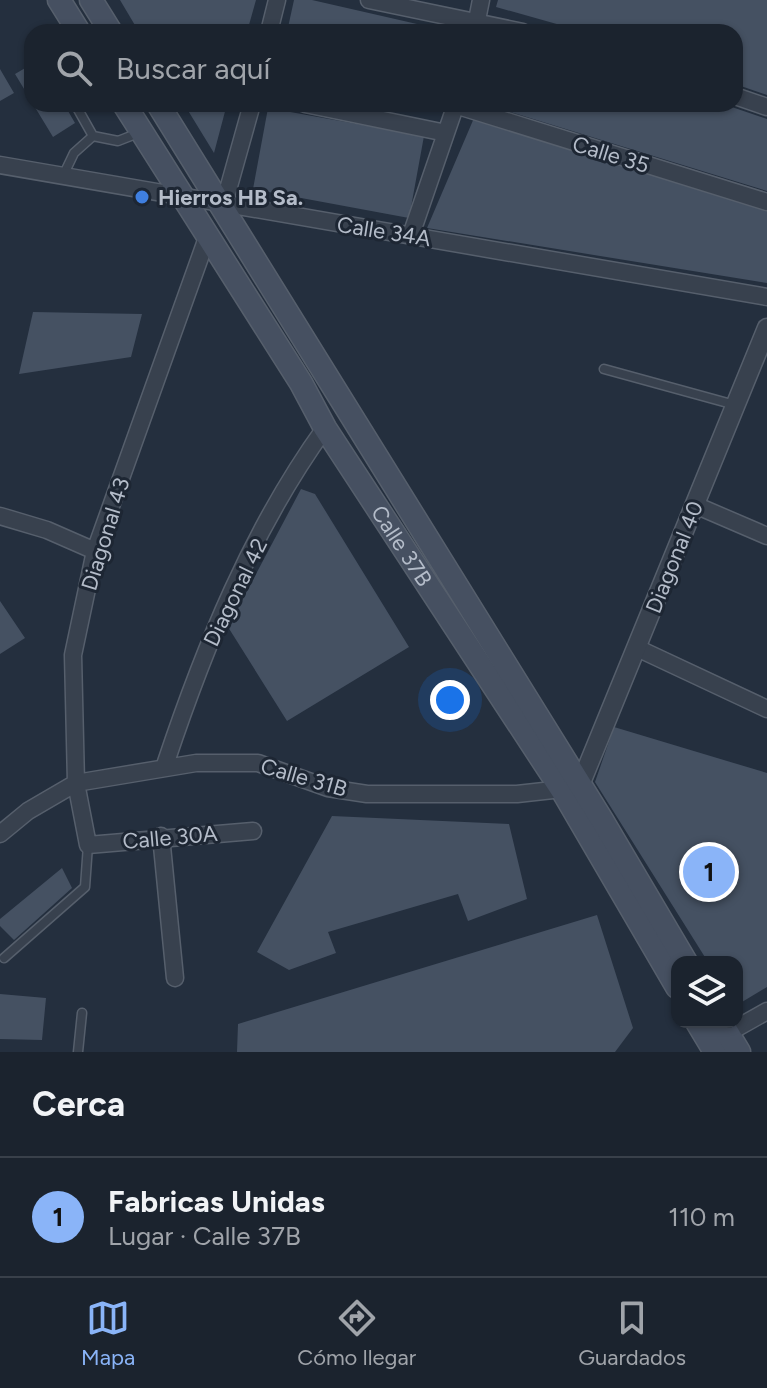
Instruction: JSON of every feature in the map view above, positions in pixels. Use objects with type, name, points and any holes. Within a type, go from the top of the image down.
[{"type":"main road","points":[[59,0],[74,24]]},
{"type":"main road","points":[[91,0],[106,24]]},
{"type":"main road","name":"Calle 37B","points":[[129,112],[325,428],[682,956]]},
{"type":"main road","name":"Calle 37B","points":[[163,112],[224,204],[571,788],[671,976]]},
{"type":"main road","points":[[701,1028],[715,1052]]},
{"type":"street","points":[[271,24],[277,0]]},
{"type":"street","points":[[369,0],[464,24]]},
{"type":"street","points":[[477,24],[481,0]]},
{"type":"street","points":[[743,99],[767,107]]},
{"type":"street","points":[[224,204],[250,112]]},
{"type":"street","points":[[344,112],[446,133]]},
{"type":"street","points":[[411,235],[453,112]]},
{"type":"street","name":"Calle 35","points":[[481,112],[767,202]]},
{"type":"street","name":"Calle 34A","points":[[0,165],[767,297]]},
{"type":"street","name":"Diagonal 43","points":[[88,845],[76,783],[73,655],[95,551],[208,235]]},
{"type":"street","name":"Diagonal 40","points":[[571,788],[637,648],[736,405],[760,365],[767,328]]},
{"type":"street","name":"Diagonal 42","points":[[165,765],[194,677],[220,617],[302,460],[325,428]]},
{"type":"street","points":[[695,505],[767,536]]},
{"type":"street","points":[[0,516],[95,551]]},
{"type":"street","points":[[637,648],[767,709]]},
{"type":"street","name":"Calle 31B","points":[[0,834],[28,811],[76,783],[165,765],[258,763],[328,788],[367,794],[517,794],[571,788]]},
{"type":"street","name":"Calle 30A","points":[[88,845],[161,836],[253,831]]},
{"type":"street","points":[[161,836],[175,978]]},
{"type":"street","points":[[730,1036],[767,1011]]},
{"type":"lane","points":[[80,112],[93,136],[118,141],[141,132]]},
{"type":"lane","points":[[63,176],[74,153],[93,136]]},
{"type":"lane","points":[[604,369],[736,405]]},
{"type":"lane","points":[[4,958],[85,887],[88,845]]},
{"type":"lane","points":[[78,1052],[82,1013]]},
{"type":"building","points":[[120,0],[256,0],[249,24],[134,24]]},
{"type":"building","points":[[294,0],[312,0],[417,24],[289,24]]},
{"type":"building","points":[[498,0],[767,0],[767,95],[743,87],[743,24],[557,24],[496,7]]},
{"type":"building","points":[[0,69],[14,93],[0,101]]},
{"type":"building","points":[[24,69],[24,89],[15,74]]},
{"type":"building","points":[[743,111],[767,119],[767,191],[511,112]]},
{"type":"building","points":[[38,112],[69,112],[75,123],[53,137]]},
{"type":"building","points":[[189,112],[225,112],[214,153]]},
{"type":"building","points":[[267,112],[290,112],[424,136],[409,218],[253,189]]},
{"type":"building","points":[[474,118],[767,206],[767,283],[427,228]]},
{"type":"building","points":[[33,312],[142,314],[131,357],[19,374]]},
{"type":"building","points":[[301,489],[315,494],[409,647],[287,721],[228,627]]},
{"type":"building","points":[[0,601],[25,638],[0,654]]},
{"type":"building","points":[[614,727],[767,773],[767,987],[743,1001],[743,956],[704,956],[595,782]]},
{"type":"building","points":[[332,816],[509,824],[527,899],[468,921],[458,894],[328,932],[336,953],[289,970],[257,952]]},
{"type":"building","points":[[62,868],[72,888],[14,940],[0,926],[0,919]]},
{"type":"building","points":[[597,915],[633,1028],[615,1052],[237,1052],[238,1024]]},
{"type":"building","points":[[0,994],[46,998],[42,1040],[0,1039]]},
{"type":"place","name":"Hierros HB Sa.","points":[[142,197]]},
{"type":"place","name":"Fabricas Unidas","points":[[709,872]]}]
